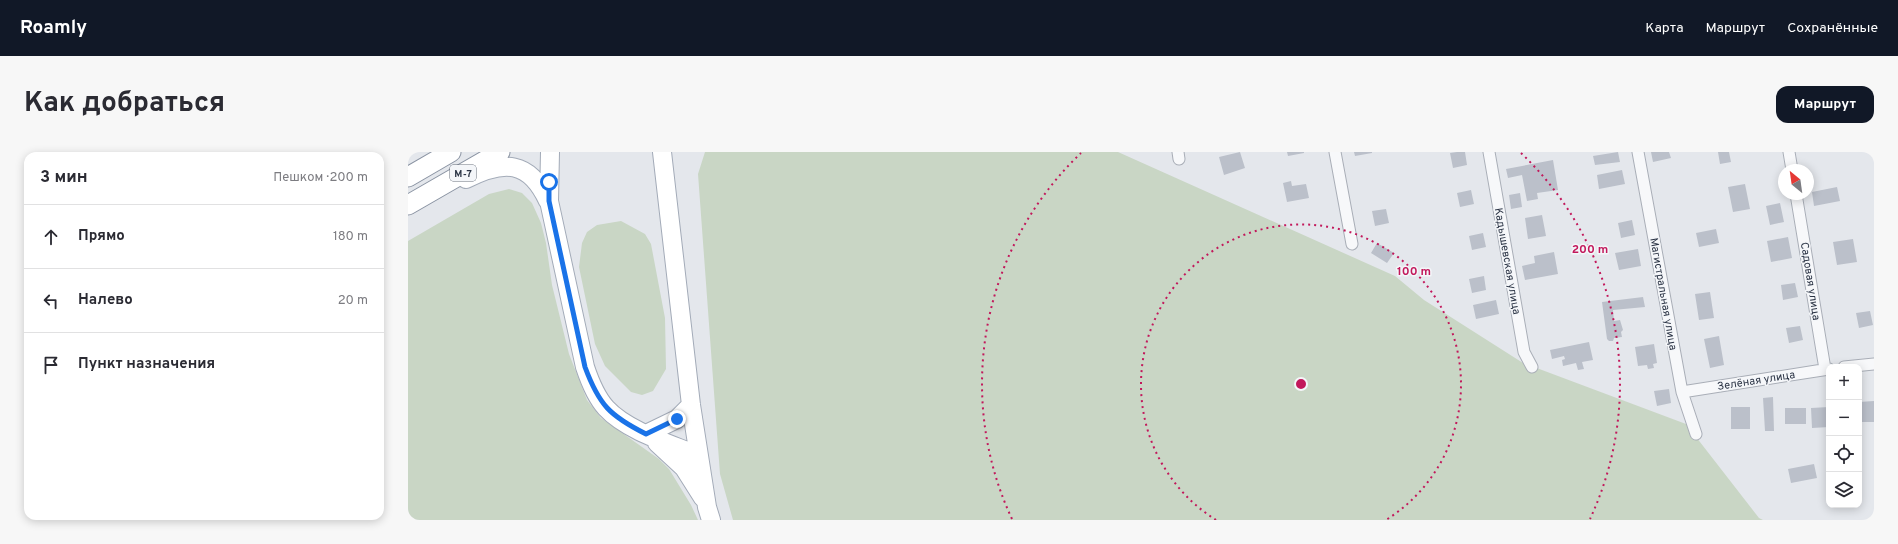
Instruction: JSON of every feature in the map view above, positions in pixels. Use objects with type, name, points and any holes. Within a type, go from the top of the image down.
[{"type":"highway","name":"М-7","points":[[408,177],[451,152]]},
{"type":"highway","name":"М-7","points":[[408,205],[500,152]]},
{"type":"main road","points":[[550,152],[549,201],[585,367],[590,382],[606,409],[626,424],[699,456]]},
{"type":"main road","points":[[662,152],[691,405],[709,514]]},
{"type":"main road","points":[[426,195],[450,188],[492,168],[511,166],[523,170],[537,180],[549,201]]},
{"type":"main road","points":[[646,434],[677,419],[691,405]]},
{"type":"main road","points":[[646,434],[684,468],[709,514]]},
{"type":"street","points":[[1335,152],[1352,244]]},
{"type":"street","name":"Кадышевская улица","points":[[1489,152],[1524,352],[1532,367]]},
{"type":"street","name":"Магистральная улица","points":[[1638,152],[1682,392],[1696,434]]},
{"type":"street","points":[[1789,152],[1791,164]]},
{"type":"street","name":"Садовая улица","points":[[1797,200],[1826,364]]},
{"type":"street","points":[[1862,365],[1874,364]]},
{"type":"street","name":"Зелёная улица","points":[[1682,392],[1826,369]]},
{"type":"green space","points":[[705,152],[1118,152],[1395,276],[1424,300],[1523,363],[1686,424],[1759,518],[1763,520],[733,520],[720,474],[698,174]]},
{"type":"green space","points":[[509,189],[522,193],[532,203],[541,223],[546,243],[552,285],[569,354],[587,400],[601,418],[659,459],[669,469],[691,505],[698,520],[408,520],[408,241],[489,194]]},
{"type":"green space","points":[[621,221],[645,234],[651,244],[665,318],[666,369],[653,391],[642,395],[631,392],[605,366],[595,344],[579,267],[582,243],[587,232],[597,225]]},
{"type":"building","points":[[1240,152],[1245,168],[1224,175],[1219,157]]},
{"type":"building","points":[[1287,152],[1304,152],[1304,153],[1288,156]]},
{"type":"building","points":[[1354,152],[1372,152],[1372,153],[1355,156]]},
{"type":"building","points":[[1465,152],[1467,165],[1453,168],[1450,153]]},
{"type":"building","points":[[1618,152],[1620,162],[1595,165],[1593,156]]},
{"type":"building","points":[[1651,152],[1669,152],[1671,158],[1653,162]]},
{"type":"building","points":[[1718,152],[1729,152],[1731,162],[1720,164]]},
{"type":"building","points":[[1553,160],[1558,190],[1537,193],[1538,199],[1527,201],[1522,175],[1508,178],[1506,169]]},
{"type":"building","points":[[1622,170],[1625,184],[1599,189],[1597,175]]},
{"type":"building","points":[[1291,181],[1292,186],[1306,184],[1309,198],[1287,202],[1283,183]]},
{"type":"building","points":[[1745,184],[1750,209],[1733,212],[1728,187]]},
{"type":"building","points":[[1837,187],[1840,201],[1814,206],[1814,192]]},
{"type":"building","points":[[1471,190],[1474,204],[1460,207],[1457,193]]},
{"type":"building","points":[[1520,193],[1522,207],[1511,209],[1509,195]]},
{"type":"building","points":[[1780,203],[1784,222],[1770,225],[1766,206]]},
{"type":"building","points":[[1386,209],[1389,223],[1375,226],[1372,211]]},
{"type":"building","points":[[1542,215],[1546,236],[1528,239],[1525,218]]},
{"type":"building","points":[[1632,220],[1635,235],[1621,238],[1618,223]]},
{"type":"building","points":[[1716,229],[1719,243],[1699,247],[1696,233]]},
{"type":"building","points":[[1483,233],[1486,247],[1472,250],[1469,236]]},
{"type":"building","points":[[1788,237],[1792,258],[1771,262],[1767,241]]},
{"type":"building","points":[[1853,239],[1857,262],[1837,265],[1833,242]]},
{"type":"building","points":[[1377,243],[1394,253],[1387,263],[1371,253]]},
{"type":"building","points":[[1638,249],[1641,266],[1619,270],[1615,253]]},
{"type":"building","points":[[1554,252],[1558,274],[1525,280],[1522,266],[1535,263],[1534,256]]},
{"type":"building","points":[[1484,276],[1486,290],[1472,293],[1469,279]]},
{"type":"building","points":[[1795,283],[1798,297],[1783,300],[1781,285]]},
{"type":"building","points":[[1710,292],[1714,318],[1699,320],[1695,294]]},
{"type":"building","points":[[1643,297],[1645,307],[1613,310],[1614,321],[1620,320],[1623,330],[1621,332],[1622,337],[1614,338],[1613,341],[1609,341],[1607,339],[1602,302]]},
{"type":"building","points":[[1496,300],[1499,314],[1476,319],[1473,305]]},
{"type":"building","points":[[1870,311],[1873,325],[1859,328],[1856,313]]},
{"type":"building","points":[[1800,326],[1803,340],[1789,343],[1786,328]]},
{"type":"building","points":[[1719,336],[1724,365],[1710,368],[1704,339]]},
{"type":"building","points":[[1589,342],[1593,360],[1582,362],[1584,369],[1578,370],[1576,363],[1563,366],[1562,360],[1565,359],[1564,356],[1552,359],[1550,350]]},
{"type":"building","points":[[1654,344],[1657,363],[1653,364],[1654,368],[1648,369],[1647,365],[1638,366],[1635,347]]},
{"type":"building","points":[[1669,389],[1671,403],[1657,406],[1654,391]]},
{"type":"building","points":[[1773,397],[1774,431],[1765,431],[1763,398]]},
{"type":"building","points":[[1874,401],[1874,422],[1862,422],[1862,402]]},
{"type":"building","points":[[1731,407],[1750,407],[1750,429],[1731,429]]},
{"type":"building","points":[[1826,407],[1826,427],[1812,428],[1811,408]]},
{"type":"building","points":[[1785,408],[1806,408],[1806,424],[1785,424]]},
{"type":"building","points":[[1814,464],[1817,478],[1791,483],[1788,469]]},
{"type":"route","points":[[549,182],[549,201],[585,367],[590,382],[606,409],[626,424],[646,434],[677,419]]}]
